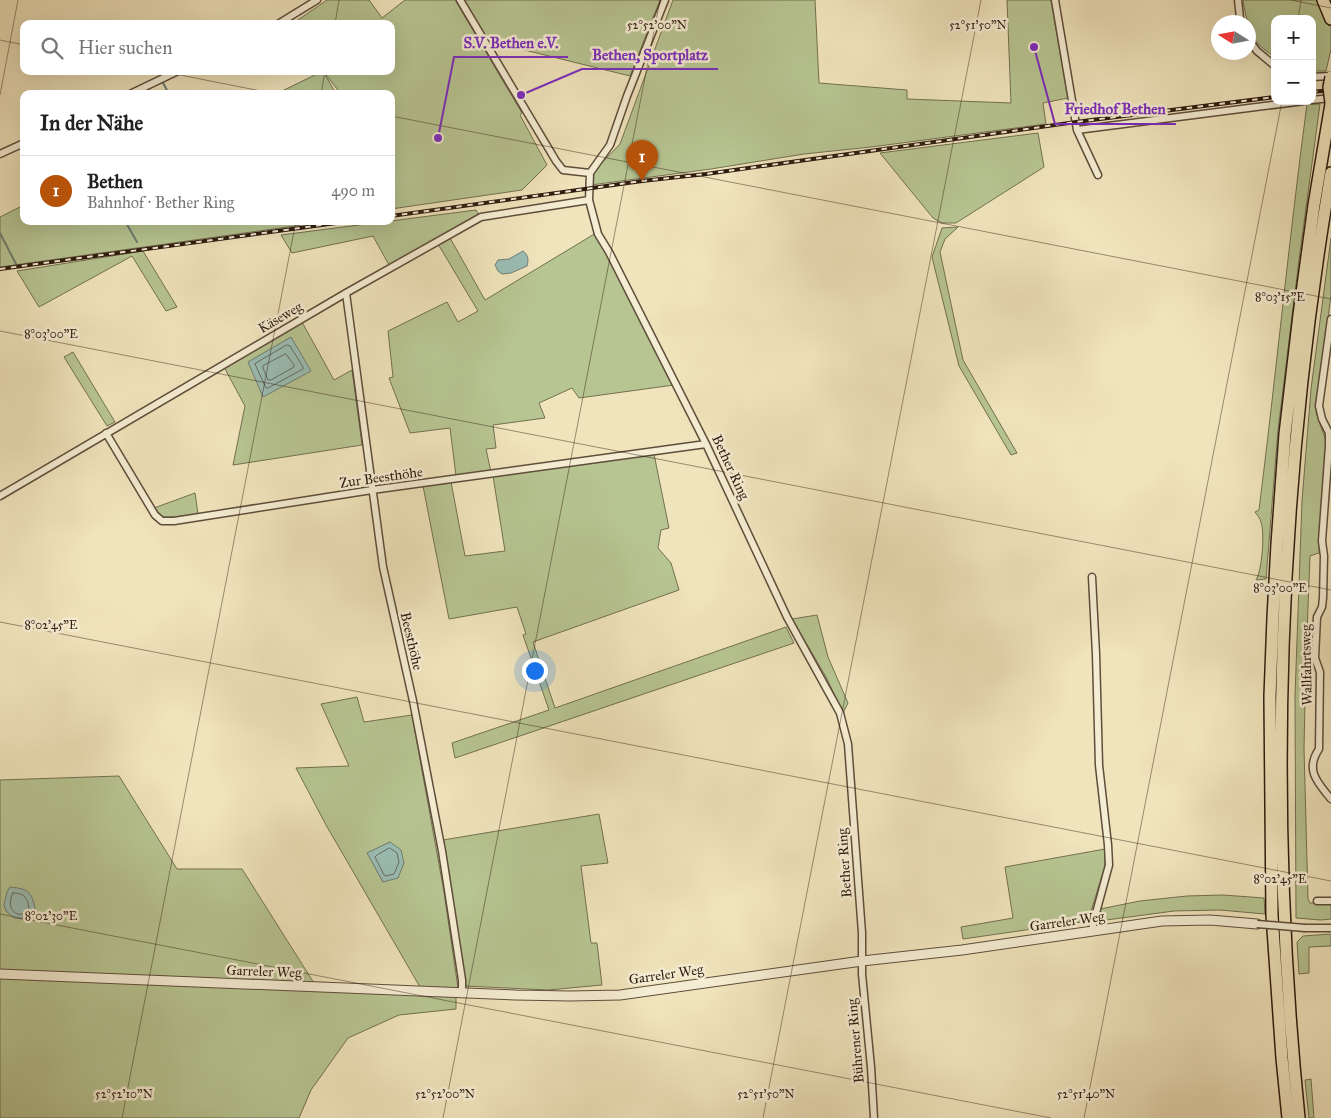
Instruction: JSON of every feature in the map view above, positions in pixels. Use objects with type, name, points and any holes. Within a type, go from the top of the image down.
[{"type":"highway","points":[[1323,0],[1331,20]]},
{"type":"highway","points":[[1288,1118],[1281,1049],[1272,915],[1270,696],[1273,618],[1285,434],[1314,204],[1330,106],[1329,87],[1331,77]]},
{"type":"highway","points":[[1299,1118],[1284,916],[1282,701],[1286,576],[1296,435],[1309,318],[1331,173]]},
{"type":"street","points":[[284,20],[317,0]]},
{"type":"street","points":[[460,0],[556,161],[563,170],[590,173],[610,146],[627,96],[665,0]]},
{"type":"street","points":[[1055,0],[1076,130],[1098,175]]},
{"type":"street","points":[[1238,0],[1240,15]]},
{"type":"street","points":[[1256,50],[1271,63]]},
{"type":"street","points":[[138,90],[170,75]]},
{"type":"street","points":[[1316,77],[1331,77]]},
{"type":"street","points":[[1316,100],[1331,98]]},
{"type":"street","points":[[1076,130],[1273,105]]},
{"type":"street","points":[[0,154],[20,145]]},
{"type":"street","name":"Bether Ring","points":[[590,173],[589,200],[598,234],[609,252],[706,444],[787,617],[840,713],[848,744],[862,933],[862,962]]},
{"type":"street","name":"Käseweg","points":[[0,496],[346,293],[482,217],[589,200]]},
{"type":"street","name":"Beesthöhe","points":[[346,293],[383,567],[413,701],[442,851],[462,980],[462,993]]},
{"type":"street","name":"Wallfahrtsweg","points":[[1331,319],[1319,406],[1322,419],[1330,433],[1330,446],[1322,541],[1324,556],[1323,598],[1322,607],[1317,618],[1315,658],[1320,672],[1319,749],[1313,757],[1313,772],[1316,780],[1331,799]]},
{"type":"street","name":"Zur Beesthöhe","points":[[106,433],[155,516],[162,521],[174,521],[372,490],[706,444]]},
{"type":"street","points":[[1092,578],[1099,765],[1109,865],[1093,930]]},
{"type":"street","points":[[1317,901],[1331,901]]},
{"type":"street","name":"Garreler Weg","points":[[0,974],[462,993],[570,996],[620,995],[962,950],[1162,921],[1210,920],[1305,928],[1331,928]]},
{"type":"street","name":"Bührener Ring","points":[[862,962],[874,1118]]},
{"type":"green space","points":[[327,0],[369,0],[382,18],[405,0],[455,0],[522,113],[520,115],[547,165],[522,190],[395,208],[395,90],[338,90],[326,75],[395,75],[395,20],[298,20]]},
{"type":"green space","points":[[464,0],[660,0],[630,76],[488,41]]},
{"type":"green space","points":[[673,0],[815,0],[819,83],[907,90],[907,99],[1011,103],[1007,0],[1051,0],[1068,98],[1043,103],[1046,124],[804,154],[591,185],[592,173],[620,144]]},
{"type":"green space","points":[[1243,0],[1331,0],[1331,49],[1326,71],[1316,71],[1316,15],[1271,15],[1271,54],[1256,41],[1256,15],[1246,15]]},
{"type":"green space","points":[[315,75],[325,75],[334,90],[284,90]]},
{"type":"green space","points":[[1320,104],[1278,430],[1266,579],[1256,580],[1261,560],[1263,535],[1261,521],[1255,512],[1259,510],[1307,105]]},
{"type":"green space","points":[[1038,133],[1044,167],[956,223],[942,223],[933,218],[880,153]]},
{"type":"green space","points":[[20,207],[20,225],[300,225],[0,267],[0,217]]},
{"type":"green space","points":[[476,210],[479,215],[389,265],[373,236],[292,253],[281,235],[359,225],[395,225],[395,220]]},
{"type":"green space","points":[[958,227],[945,239],[940,252],[963,360],[1017,453],[1011,455],[959,366],[932,257],[942,228]]},
{"type":"green space","points":[[596,233],[674,385],[579,398],[572,388],[539,403],[545,418],[493,425],[496,448],[486,449],[491,472],[456,476],[450,428],[410,433],[389,378],[393,377],[388,331],[447,302],[458,322],[478,311],[438,244],[450,238],[485,300]]},
{"type":"green space","points":[[1331,238],[1331,295],[1316,412],[1326,441],[1319,553],[1310,556],[1304,748],[1308,899],[1310,903],[1331,903],[1331,919],[1321,920],[1296,918],[1295,696],[1302,501],[1311,389]]},
{"type":"green space","points":[[143,251],[177,307],[166,311],[132,256],[39,307],[17,271]]},
{"type":"green space","points":[[302,322],[334,380],[352,370],[362,445],[233,465],[245,406],[224,367]]},
{"type":"green space","points":[[73,352],[115,422],[107,426],[64,357]]},
{"type":"green space","points":[[654,454],[669,528],[661,530],[658,548],[671,563],[679,590],[533,642],[555,708],[786,627],[794,643],[455,758],[452,743],[549,710],[523,635],[526,634],[517,607],[449,619],[423,486],[451,482],[465,556],[505,551],[493,476]]},
{"type":"green space","points":[[195,493],[198,514],[163,517],[154,508]]},
{"type":"green space","points":[[817,615],[828,657],[848,703],[843,713],[826,677],[792,619]]},
{"type":"green space","points":[[357,697],[364,722],[412,715],[444,892],[458,988],[420,987],[326,825],[296,768],[349,766],[321,704]],"holes":[[[390,842],[383,882],[368,853]]]},
{"type":"green space","points":[[119,776],[177,869],[242,869],[319,991],[456,996],[456,1009],[399,1015],[348,1038],[311,1090],[299,1118],[0,1118],[0,780]]},
{"type":"green space","points":[[599,814],[608,863],[581,866],[591,943],[597,943],[602,985],[548,990],[465,986],[443,840]]},
{"type":"green space","points":[[1105,849],[1105,866],[1088,921],[963,939],[961,927],[1013,918],[1005,867]]},
{"type":"green space","points":[[1223,895],[1264,898],[1265,914],[1220,910],[1174,911],[1099,921],[1100,909],[1140,901],[1187,896]]},
{"type":"green space","points":[[1331,934],[1331,946],[1309,947],[1309,973],[1299,974],[1297,942],[1303,936]]},
{"type":"green space","points":[[1311,1079],[1314,1118],[1309,1118],[1305,1080]]},
{"type":"water","points":[[523,251],[528,257],[527,266],[511,273],[502,274],[498,271],[495,265],[498,260],[509,259]]},
{"type":"water","points":[[291,337],[311,371],[263,397],[248,362]]},
{"type":"water","points":[[390,842],[401,850],[404,863],[398,878],[383,882],[367,853]]},
{"type":"water","points":[[10,887],[25,890],[30,894],[35,908],[31,916],[23,919],[14,918],[6,911],[4,905]]},
{"type":"waterway","points":[[162,81],[167,90]]},
{"type":"waterway","points":[[127,225],[137,242]]},
{"type":"waterway","points":[[0,233],[16,264]]},
{"type":"railway","points":[[1316,92],[1331,90]]},
{"type":"railway","points":[[395,215],[1076,122],[1271,98]]},
{"type":"railway","points":[[0,269],[322,225]]},
{"type":"place","name":"Friedhof Bethen","points":[[1034,47]]},
{"type":"place","name":"Bethen, Sportplatz","points":[[521,95]]},
{"type":"place","name":"S.V. Bethen e.V.","points":[[438,138]]},
{"type":"place","name":"Bethen","points":[[642,181]]}]
